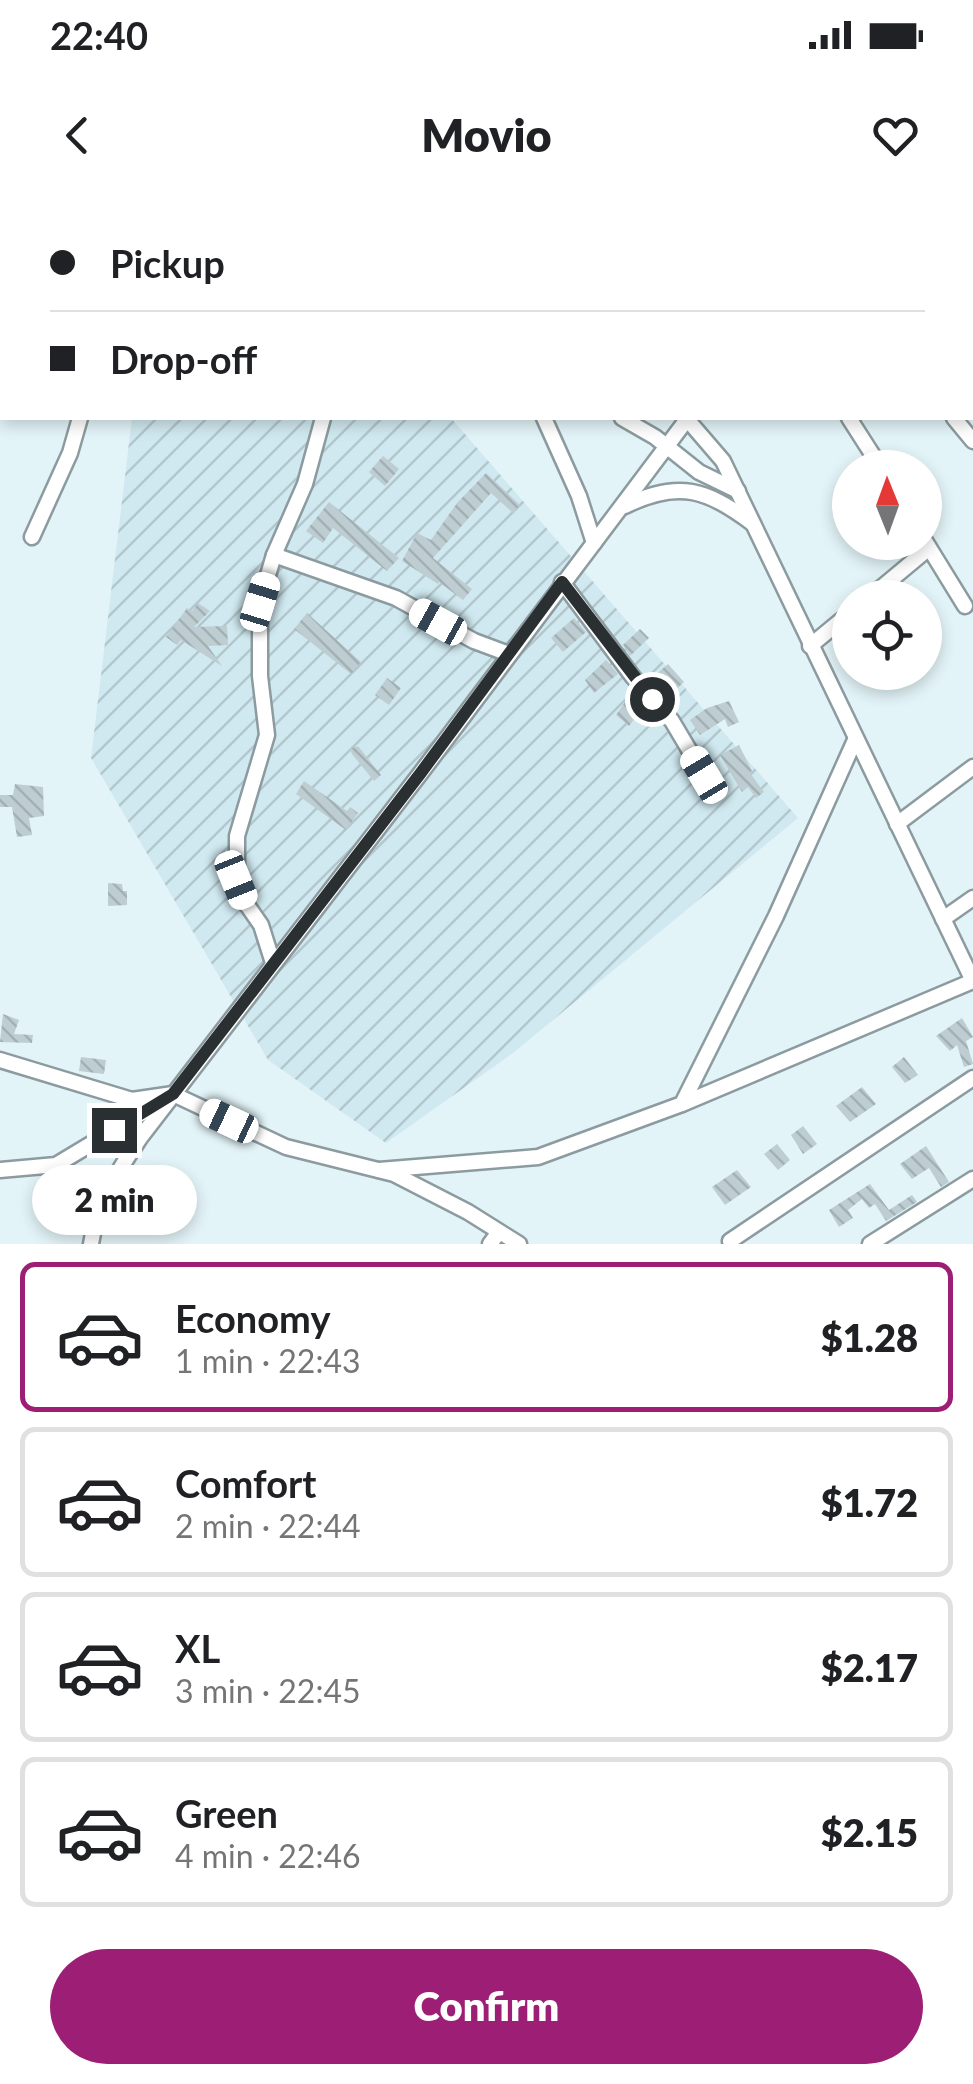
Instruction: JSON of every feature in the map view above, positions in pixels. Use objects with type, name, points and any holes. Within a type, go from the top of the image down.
[{"type":"street","points":[[32,537],[70,453],[79,420]]},
{"type":"street","points":[[273,963],[261,925],[236,880],[237,836],[267,735],[260,676],[260,602],[274,555],[305,484],[322,420]]},
{"type":"street","points":[[545,420],[579,496],[594,544]]},
{"type":"street","points":[[625,420],[699,472],[738,492]]},
{"type":"street","points":[[90,1244],[94,1219],[106,1188],[173,1094],[686,420]]},
{"type":"street","points":[[378,1170],[538,1157],[682,1104],[973,981],[755,525],[723,462],[689,420]]},
{"type":"street","points":[[850,420],[869,450]]},
{"type":"street","points":[[956,420],[973,441]]},
{"type":"street","points":[[620,508],[656,494],[692,492],[718,498],[755,525]]},
{"type":"street","points":[[274,555],[396,598],[474,641],[509,654]]},
{"type":"street","points":[[888,580],[910,560]]},
{"type":"street","points":[[937,560],[964,606]]},
{"type":"street","points":[[562,582],[633,677],[672,721],[704,775]]},
{"type":"street","points":[[810,646],[832,628]]},
{"type":"street","points":[[682,1104],[776,916],[855,740]]},
{"type":"street","points":[[897,824],[973,766]]},
{"type":"street","points":[[943,919],[973,898]]},
{"type":"street","points":[[0,1060],[132,1100],[173,1094],[286,1147],[378,1170],[409,1182],[495,1238],[519,1244]]},
{"type":"street","points":[[730,1241],[973,1078]]},
{"type":"street","points":[[0,1170],[56,1166],[173,1094]]},
{"type":"street","points":[[870,1244],[973,1179]]},
{"type":"shaded area","points":[[132,420],[453,420],[798,818],[513,1053],[386,1143],[268,1060],[91,758]]},
{"type":"building","points":[[383,456],[399,469],[385,486],[369,472]]},
{"type":"building","points":[[486,473],[520,505],[513,513],[491,493],[433,558],[472,589],[463,600],[402,561],[417,533],[431,540],[457,503]]},
{"type":"building","points":[[329,502],[399,558],[387,571],[333,528],[323,543],[306,531]]},
{"type":"building","points":[[198,603],[210,611],[194,627],[227,626],[228,645],[208,646],[222,666],[181,640],[177,645],[166,637],[187,608],[192,611]]},
{"type":"building","points":[[307,613],[361,662],[351,674],[294,629]]},
{"type":"building","points":[[574,618],[586,632],[563,652],[551,638]]},
{"type":"building","points":[[640,629],[649,638],[630,656],[623,645]]},
{"type":"building","points":[[606,660],[618,674],[594,693],[585,680]]},
{"type":"building","points":[[668,664],[684,682],[671,694],[654,676]]},
{"type":"building","points":[[387,678],[401,688],[389,705],[375,695]]},
{"type":"building","points":[[632,692],[643,704],[634,711],[638,714],[629,726],[616,715]]},
{"type":"building","points":[[729,701],[739,722],[728,727],[725,719],[700,735],[690,720],[707,708]]},
{"type":"building","points":[[739,745],[750,773],[764,792],[756,798],[748,787],[742,792],[720,755]]},
{"type":"building","points":[[358,746],[381,775],[374,781],[352,754],[350,749]]},
{"type":"building","points":[[304,781],[347,811],[350,807],[358,813],[346,830],[296,794]]},
{"type":"building","points":[[15,784],[43,787],[44,816],[29,818],[32,835],[17,837],[12,807],[0,807],[0,795],[13,795]]},
{"type":"building","points":[[108,883],[122,884],[123,891],[127,891],[127,905],[108,906]]},
{"type":"building","points":[[3,1014],[19,1020],[14,1034],[33,1035],[32,1043],[0,1042]]},
{"type":"building","points":[[962,1018],[973,1037],[966,1041],[973,1064],[964,1067],[957,1045],[950,1051],[936,1036]]},
{"type":"building","points":[[81,1057],[106,1060],[104,1074],[79,1071]]},
{"type":"building","points":[[904,1057],[918,1075],[905,1083],[892,1067]]},
{"type":"building","points":[[862,1087],[876,1104],[850,1122],[836,1106]]},
{"type":"building","points":[[803,1126],[817,1144],[803,1154],[791,1135]]},
{"type":"building","points":[[777,1144],[790,1160],[778,1170],[764,1154]]},
{"type":"building","points":[[926,1146],[949,1182],[941,1187],[929,1168],[912,1179],[900,1164]]},
{"type":"building","points":[[737,1170],[751,1187],[725,1205],[712,1187]]},
{"type":"building","points":[[870,1184],[889,1210],[912,1195],[917,1202],[886,1221],[875,1204],[869,1208],[862,1199],[848,1210],[853,1218],[839,1227],[829,1210]]},
{"type":"route","points":[[114,1130],[173,1094],[420,774],[562,582],[652,699]]}]
